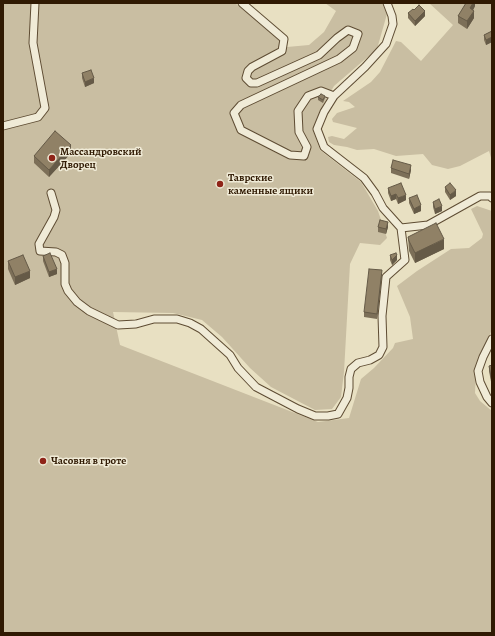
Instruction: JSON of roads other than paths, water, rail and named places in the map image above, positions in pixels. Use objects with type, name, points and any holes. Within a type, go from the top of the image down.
[{"type":"street","points":[[3,126],[38,117],[45,108],[33,43],[35,3]]},
{"type":"street","points":[[242,3],[284,39],[282,51],[252,67],[248,71],[246,78],[251,83],[257,83],[319,55],[348,30],[358,34],[353,48],[339,59],[241,105],[234,113],[241,130],[290,155],[304,156],[307,147],[299,132],[298,111],[308,96],[321,91],[334,96]]},
{"type":"street","points":[[51,193],[56,210],[39,244],[40,251],[56,252],[62,255],[65,263],[65,284],[68,291],[77,302],[89,311],[118,325],[136,324],[154,319],[177,319],[190,323],[201,329],[230,355],[238,368],[256,387],[298,410],[315,416],[338,414],[347,398],[351,369],[358,363],[370,360],[379,355],[383,347],[382,316],[386,277],[405,260],[401,228],[383,208],[375,193],[364,178],[324,147],[317,129],[324,112],[334,96],[365,67],[386,44],[393,24],[392,16],[387,3]]},
{"type":"street","points":[[401,228],[428,225],[480,196],[490,196],[492,198]]},
{"type":"street","points":[[492,339],[478,371],[480,382],[487,397],[492,403]]},
{"type":"place","name":"Массандровский Дворец","points":[[52,158]]},
{"type":"place","name":"Таврские каменные ящики","points":[[220,184]]},
{"type":"place","name":"Часовня в гроте","points":[[43,461]]}]
